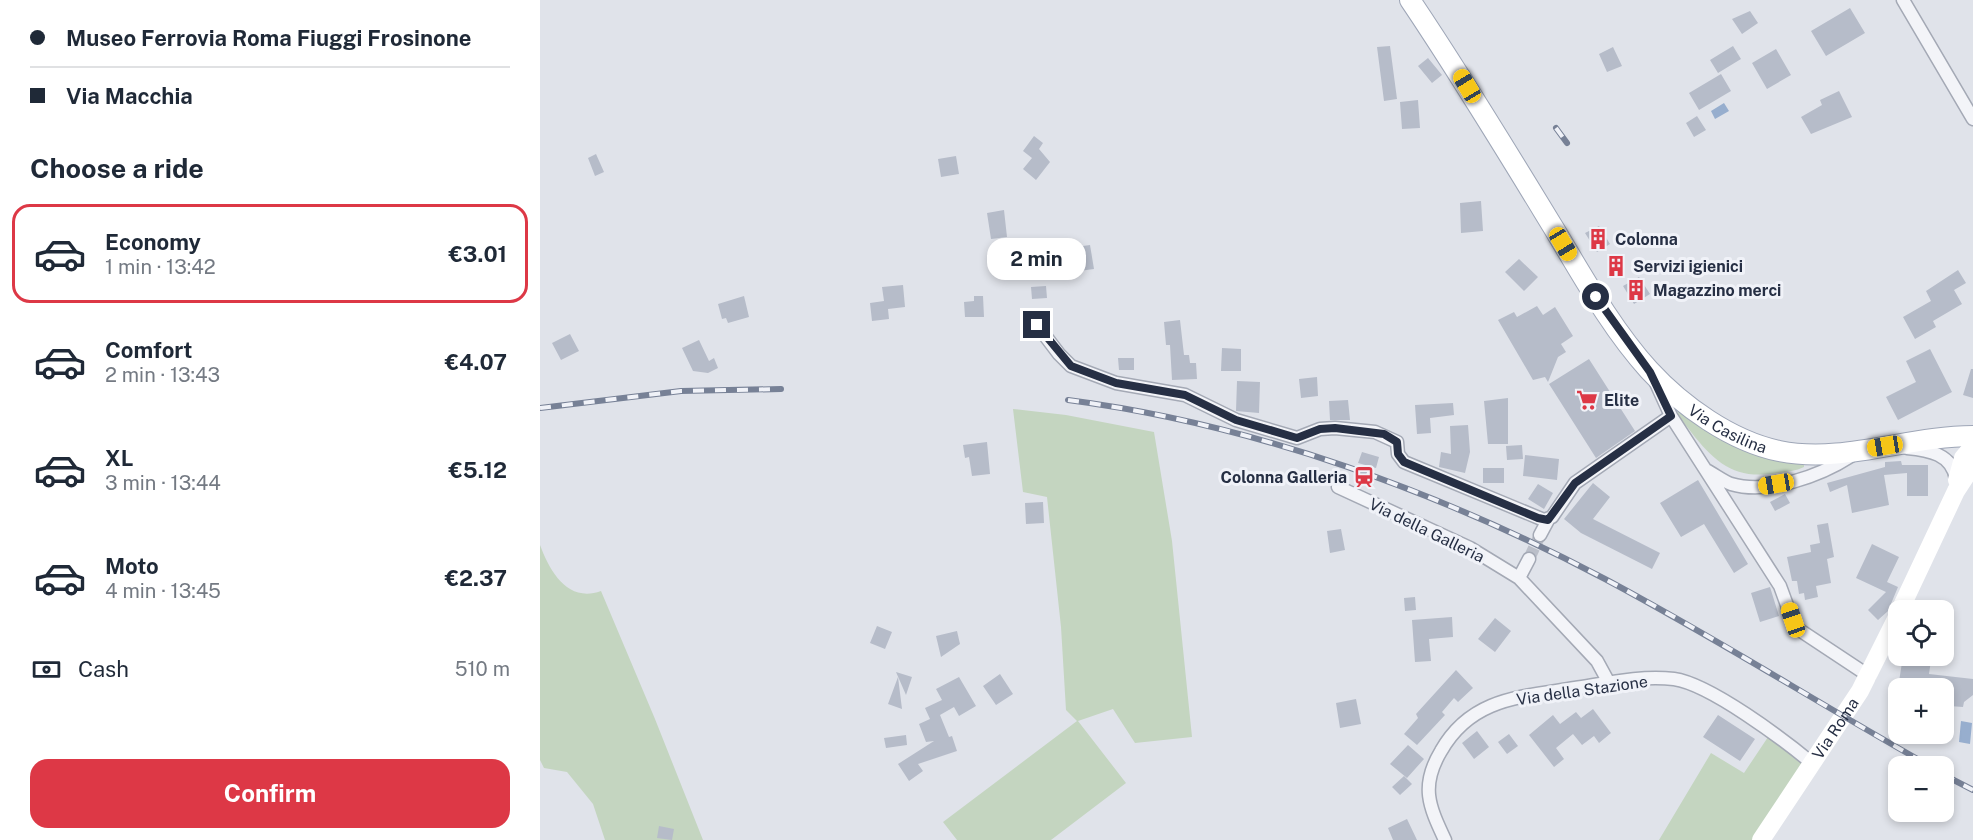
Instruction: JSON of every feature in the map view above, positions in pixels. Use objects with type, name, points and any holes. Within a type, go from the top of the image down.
[{"type":"main road","name":"Via Casilina","points":[[1410,0],[1455,66],[1605,311],[1650,372],[1711,421],[1751,443],[1792,453],[1859,451],[1934,438],[1973,436]]},
{"type":"street","points":[[1904,0],[1973,119]]},
{"type":"street","points":[[1037,325],[1059,354],[1079,370],[1116,383],[1185,395],[1236,420],[1297,438],[1320,429],[1335,428],[1384,434],[1397,442],[1398,454],[1404,462],[1538,518],[1548,520]]},
{"type":"street","points":[[1650,372],[1671,416],[1780,586],[1796,627],[1869,676]]},
{"type":"street","points":[[1540,535],[1575,483],[1671,416]]},
{"type":"street","points":[[1885,446],[1914,449],[1942,456],[1952,465],[1956,491]]},
{"type":"street","name":"Via Roma","points":[[1956,491],[1959,468],[1973,446]]},
{"type":"street","points":[[1706,470],[1731,484],[1763,487],[1788,482],[1823,470],[1859,451]]},
{"type":"street","name":"Via Roma","points":[[1905,600],[1956,491],[1972,470]]},
{"type":"street","name":"Via della Galleria","points":[[1338,487],[1470,548],[1519,578],[1597,661],[1609,683]]},
{"type":"street","points":[[1519,578],[1529,559]]},
{"type":"street","name":"Via Roma","points":[[1761,840],[1869,676],[1888,637]]},
{"type":"street","name":"Via della Stazione","points":[[1445,840],[1429,801],[1429,776],[1447,740],[1464,720],[1486,706],[1503,701],[1609,683],[1675,679],[1699,686],[1782,738],[1813,764]]},
{"type":"green space","points":[[1013,409],[1066,415],[1154,432],[1172,541],[1192,737],[1135,743],[1113,709],[1078,721],[1126,783],[1051,840],[957,840],[943,822],[1077,721],[1066,710],[1061,627],[1047,497],[1023,492]]},
{"type":"green space","points":[[1677,409],[1804,463],[1804,467],[1763,475],[1738,472],[1709,453],[1680,418]]},
{"type":"green space","points":[[540,545],[549,565],[562,583],[579,593],[589,594],[601,591],[703,840],[605,840],[593,804],[567,772],[544,768],[540,760]]},
{"type":"green space","points":[[1768,737],[1783,743],[1803,763],[1757,840],[1659,840],[1711,753],[1744,773]]},
{"type":"water","points":[[1724,103],[1729,111],[1715,119],[1711,111]]},
{"type":"water","points":[[1961,721],[1972,723],[1970,744],[1959,742]]},
{"type":"building","points":[[1850,8],[1865,33],[1826,56],[1811,31]]},
{"type":"building","points":[[1750,11],[1758,23],[1742,34],[1732,19]]},
{"type":"building","points":[[1390,46],[1397,99],[1384,101],[1377,47]]},
{"type":"building","points":[[1733,46],[1741,59],[1718,73],[1710,60]]},
{"type":"building","points":[[1613,47],[1622,66],[1607,72],[1599,54]]},
{"type":"building","points":[[1776,49],[1791,75],[1767,89],[1752,63]]},
{"type":"building","points":[[1428,58],[1442,75],[1432,83],[1418,66]]},
{"type":"building","points":[[1721,74],[1731,91],[1699,110],[1689,93]]},
{"type":"building","points":[[1839,91],[1852,117],[1811,134],[1801,117],[1822,105],[1820,100]]},
{"type":"building","points":[[1418,100],[1420,128],[1402,129],[1400,102]]},
{"type":"building","points":[[1697,116],[1706,130],[1694,137],[1686,123]]},
{"type":"building","points":[[1034,136],[1043,143],[1039,149],[1050,162],[1036,180],[1023,169],[1032,158],[1023,151]]},
{"type":"building","points":[[596,154],[604,172],[595,176],[588,158]]},
{"type":"building","points":[[956,156],[959,174],[941,177],[938,159]]},
{"type":"building","points":[[1481,201],[1483,231],[1461,233],[1460,203]]},
{"type":"building","points":[[1004,210],[1007,237],[991,239],[987,213]]},
{"type":"building","name":"Colonna","points":[[1599,226],[1610,244],[1597,252],[1585,233]]},
{"type":"building","points":[[1090,245],[1094,269],[1079,271],[1076,247]]},
{"type":"building","points":[[1519,259],[1538,277],[1524,291],[1505,272]]},
{"type":"building","points":[[1958,270],[1966,283],[1954,290],[1962,304],[1933,321],[1936,327],[1915,339],[1903,317],[1931,301],[1926,291]]},
{"type":"building","name":"Magazzino merci","points":[[1639,277],[1650,294],[1634,304],[1623,286]]},
{"type":"building","points":[[903,285],[905,307],[888,309],[889,319],[872,321],[870,303],[884,301],[882,287]]},
{"type":"building","points":[[1046,286],[1047,298],[1032,299],[1031,287]]},
{"type":"building","points":[[744,296],[749,317],[728,323],[726,318],[722,319],[718,304]]},
{"type":"building","points":[[974,296],[983,296],[984,317],[965,317],[964,302],[974,301]]},
{"type":"building","points":[[1537,306],[1543,315],[1555,307],[1573,336],[1561,344],[1566,352],[1558,357],[1548,382],[1545,377],[1533,380],[1498,320],[1514,312],[1517,317]]},
{"type":"building","points":[[1180,320],[1184,355],[1189,355],[1190,363],[1196,363],[1197,379],[1172,380],[1170,345],[1166,345],[1164,322]]},
{"type":"building","points":[[570,334],[579,351],[561,360],[552,343]]},
{"type":"building","points":[[699,340],[709,361],[714,358],[718,368],[708,373],[693,371],[682,348]]},
{"type":"building","points":[[1222,348],[1241,349],[1241,371],[1221,371]]},
{"type":"building","points":[[1930,349],[1952,392],[1898,420],[1886,397],[1916,382],[1906,361]]},
{"type":"building","points":[[1118,358],[1134,358],[1134,370],[1119,370]]},
{"type":"building","name":"Elite","points":[[1589,359],[1635,431],[1596,458],[1549,384]]},
{"type":"building","points":[[1971,369],[1973,369],[1973,398],[1963,395]]},
{"type":"building","points":[[1317,377],[1318,396],[1301,398],[1299,379]]},
{"type":"building","points":[[1237,381],[1260,382],[1259,413],[1236,411]]},
{"type":"building","points":[[1508,398],[1508,444],[1488,444],[1484,401]]},
{"type":"building","points":[[1348,400],[1350,420],[1330,420],[1329,401]]},
{"type":"building","points":[[1453,403],[1454,415],[1430,418],[1431,433],[1417,434],[1415,405]]},
{"type":"building","points":[[1468,425],[1470,452],[1465,473],[1439,467],[1441,452],[1451,454],[1450,426]]},
{"type":"building","points":[[987,442],[990,474],[972,476],[969,457],[965,458],[963,445]]},
{"type":"building","points":[[1522,445],[1523,459],[1507,460],[1506,446]]},
{"type":"building","points":[[1362,452],[1379,457],[1376,468],[1358,463]]},
{"type":"building","points":[[1525,455],[1559,459],[1557,480],[1523,476]]},
{"type":"building","points":[[1901,461],[1902,465],[1928,465],[1928,496],[1907,496],[1907,473],[1884,475],[1889,505],[1852,513],[1847,485],[1830,492],[1827,483],[1885,467],[1885,462]]},
{"type":"building","points":[[1483,468],[1504,468],[1504,483],[1483,483]]},
{"type":"building","points":[[1698,480],[1748,564],[1734,573],[1704,524],[1681,537],[1660,503]]},
{"type":"building","points":[[1593,483],[1610,497],[1593,519],[1660,553],[1652,569],[1581,533],[1564,519]]},
{"type":"building","points":[[1538,484],[1553,493],[1544,509],[1528,499]]},
{"type":"building","points":[[1785,494],[1790,503],[1775,511],[1770,502]]},
{"type":"building","points":[[1043,502],[1044,523],[1026,524],[1025,503]]},
{"type":"building","points":[[1828,523],[1834,557],[1827,559],[1831,583],[1816,586],[1818,597],[1805,600],[1804,593],[1799,594],[1797,581],[1792,581],[1787,557],[1811,552],[1810,545],[1820,543],[1817,525]]},
{"type":"building","points":[[1341,529],[1345,550],[1330,553],[1327,531]]},
{"type":"building","points":[[1872,544],[1899,557],[1887,582],[1898,587],[1893,600],[1888,600],[1888,611],[1878,620],[1868,610],[1886,592],[1856,578]]},
{"type":"building","points":[[1770,587],[1779,616],[1760,622],[1751,593]]},
{"type":"building","points":[[1415,597],[1416,610],[1405,611],[1404,598]]},
{"type":"building","points":[[1452,617],[1453,637],[1429,639],[1431,661],[1415,662],[1412,620]]},
{"type":"building","points":[[1495,618],[1511,631],[1495,652],[1478,639]]},
{"type":"building","points":[[877,626],[892,632],[885,649],[870,643]]},
{"type":"building","points":[[957,631],[960,644],[941,657],[936,636]]},
{"type":"building","points":[[1901,666],[1930,666],[1929,674],[1973,679],[1973,695],[1964,702],[1963,707],[1954,706],[1954,678],[1900,678]]},
{"type":"building","points":[[1456,670],[1473,688],[1458,702],[1454,698],[1442,712],[1445,715],[1417,745],[1404,734],[1418,718],[1416,714]]},
{"type":"building","points":[[896,672],[912,677],[906,695]]},
{"type":"building","points":[[1000,674],[1013,694],[996,705],[983,686]]},
{"type":"building","points":[[898,677],[902,709],[888,704]]},
{"type":"building","points":[[959,677],[976,706],[959,716],[954,707],[940,715],[949,737],[952,736],[957,751],[918,764],[923,771],[909,781],[898,764],[934,741],[926,742],[919,724],[930,719],[925,708],[942,700],[936,689]]},
{"type":"building","points":[[1356,699],[1361,724],[1340,728],[1336,703]]},
{"type":"building","points":[[1593,709],[1611,733],[1599,743],[1594,736],[1582,745],[1573,734],[1556,748],[1564,759],[1554,767],[1529,735],[1553,715],[1560,724],[1576,712],[1581,718]]},
{"type":"building","points":[[1718,715],[1755,739],[1740,761],[1703,737]]},
{"type":"building","points":[[1477,731],[1489,747],[1474,759],[1462,743]]},
{"type":"building","points":[[1509,734],[1518,746],[1507,754],[1498,742]]},
{"type":"building","points":[[906,735],[907,745],[886,748],[884,738]]},
{"type":"building","points":[[1408,745],[1424,759],[1407,778],[1390,764]]},
{"type":"building","points":[[1404,776],[1412,784],[1400,795],[1392,787]]},
{"type":"building","points":[[1407,819],[1417,840],[1393,840],[1388,828]]},
{"type":"building","points":[[659,826],[674,829],[672,840],[657,838]]},
{"type":"tunnel","points":[[1529,559],[1540,535]]},
{"type":"railway","points":[[1556,128],[1567,143]]},
{"type":"railway","points":[[540,408],[681,391],[781,389]]},
{"type":"railway","points":[[1068,400],[1138,411],[1276,444],[1412,490],[1542,547],[1605,579],[1913,756]]},
{"type":"railway","points":[[1954,780],[1973,790]]},
{"type":"place","name":"Colonna","points":[[1598,239]]},
{"type":"place","name":"Servizi igienici","points":[[1616,266]]},
{"type":"place","name":"Magazzino merci","points":[[1636,290]]},
{"type":"place","name":"Elite","points":[[1587,400]]},
{"type":"place","name":"Colonna Galleria","points":[[1364,477]]},
{"type":"route","points":[[1037,325],[1059,354],[1071,366],[1079,370],[1116,383],[1185,395],[1236,420],[1297,438],[1320,429],[1335,428],[1384,434],[1397,442],[1398,454],[1404,462],[1538,518],[1548,520],[1575,483],[1671,416],[1650,372],[1596,297]]}]
